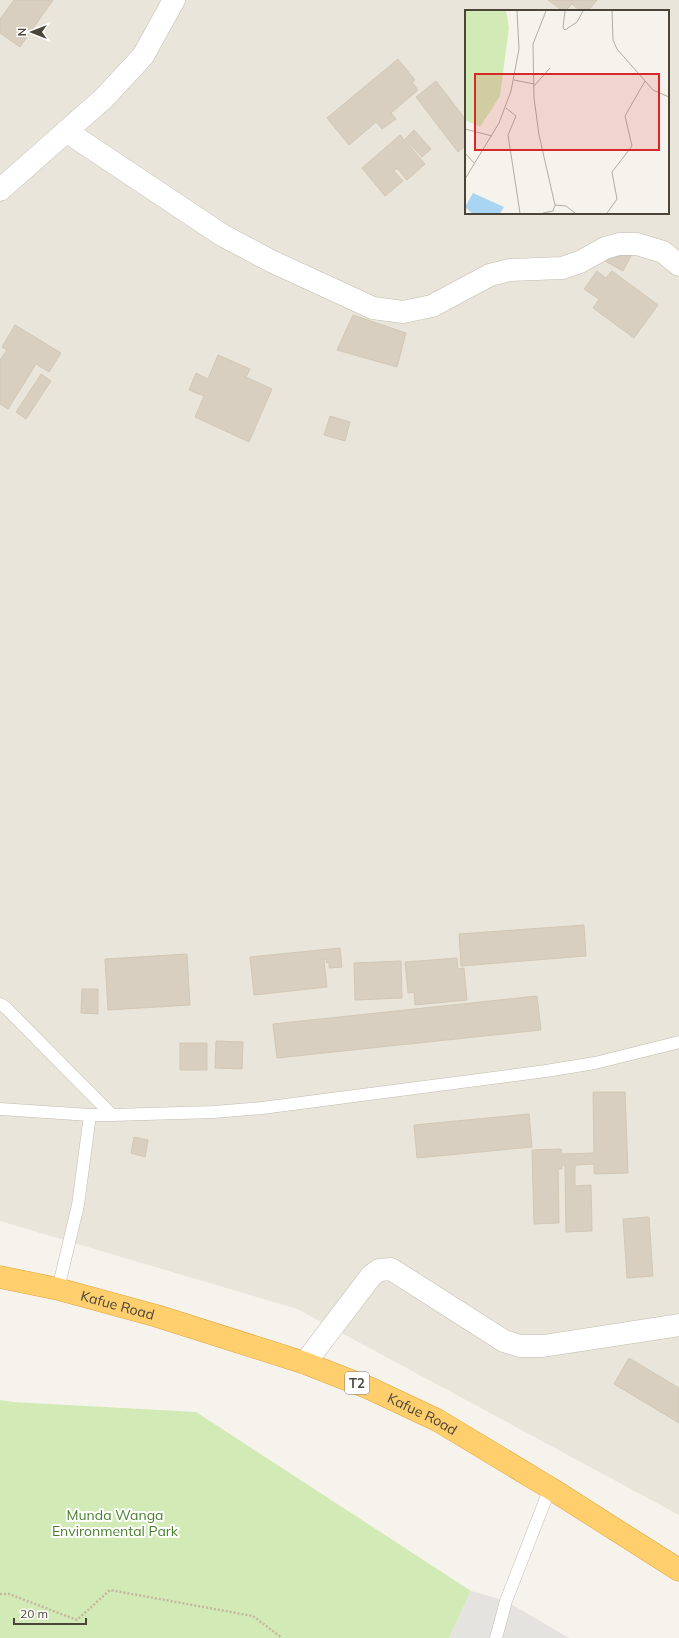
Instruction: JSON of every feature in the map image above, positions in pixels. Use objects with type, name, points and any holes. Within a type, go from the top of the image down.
[{"type":"highway","name":"Kafue Road","points":[[0,1277],[58,1289],[157,1316],[305,1363],[369,1388],[437,1420],[550,1488],[679,1570]]},
{"type":"street","points":[[0,190],[104,98],[143,56],[174,0]]},
{"type":"street","points":[[66,131],[222,235],[271,261],[373,308],[403,312],[432,306],[490,275],[510,270],[562,268],[580,262],[605,248],[619,244],[637,244],[663,252],[679,265]]},
{"type":"street","points":[[305,1363],[371,1276],[379,1270],[391,1269],[504,1341],[520,1346],[543,1346],[679,1325]]},
{"type":"lane","points":[[0,1004],[5,1007],[112,1115]]},
{"type":"lane","points":[[0,1109],[112,1115],[214,1112],[262,1108],[553,1070],[595,1063],[679,1042]]},
{"type":"lane","points":[[58,1289],[78,1205],[90,1115]]},
{"type":"lane","points":[[496,1638],[506,1601],[550,1488]]},
{"type":"path","points":[[0,1594],[9,1594],[78,1620],[110,1590],[253,1616],[282,1638]]},
{"type":"shaded area","points":[[0,0],[679,0],[679,1515],[297,1309],[0,1221]]},
{"type":"shaded area","points":[[471,1591],[506,1601],[569,1638],[449,1638]]},
{"type":"green space","name":"Munda Wanga Environmental Park","points":[[0,1400],[13,1402],[196,1412],[471,1591],[449,1638],[0,1638]]},
{"type":"building","points":[[14,0],[53,0],[20,47],[0,33],[0,19]]},
{"type":"building","points":[[548,0],[597,0],[589,10],[579,10],[572,4],[566,10],[562,10]]},
{"type":"building","points":[[398,59],[415,80],[412,82],[418,90],[391,113],[396,119],[382,129],[376,122],[349,145],[327,118]]},
{"type":"building","points":[[436,81],[465,119],[465,147],[458,152],[416,97]]},
{"type":"building","points":[[414,130],[431,149],[422,157],[405,139]]},
{"type":"building","points":[[400,135],[425,164],[407,180],[397,168],[394,171],[403,181],[385,196],[362,168]]},
{"type":"building","points":[[632,254],[623,271],[596,256]]},
{"type":"building","points":[[597,271],[606,278],[612,271],[658,305],[634,338],[593,308],[599,299],[584,289]]},
{"type":"building","points":[[353,315],[406,333],[397,367],[337,350]]},
{"type":"building","points":[[15,325],[61,353],[49,372],[36,364],[8,409],[0,404],[0,360],[7,350],[2,347]]},
{"type":"building","points":[[218,355],[250,369],[246,377],[272,389],[249,442],[195,417],[204,396],[189,390],[196,373],[208,379]]},
{"type":"building","points":[[41,374],[51,381],[26,419],[16,412]]},
{"type":"building","points":[[330,416],[350,422],[345,441],[324,435]]},
{"type":"building","points":[[584,925],[586,956],[461,966],[459,934]]},
{"type":"building","points":[[340,948],[342,967],[329,968],[329,962],[327,963],[326,959],[324,960],[327,987],[254,995],[250,957]]},
{"type":"building","points":[[187,954],[190,1005],[108,1010],[105,959]]},
{"type":"building","points":[[457,958],[458,969],[464,968],[467,1000],[415,1005],[414,992],[408,993],[405,962]]},
{"type":"building","points":[[401,961],[402,998],[355,1000],[354,963]]},
{"type":"building","points":[[82,989],[98,989],[98,1014],[81,1013]]},
{"type":"building","points":[[537,996],[541,1030],[277,1058],[273,1024]]},
{"type":"building","points":[[216,1041],[243,1042],[242,1069],[215,1068]]},
{"type":"building","points":[[180,1043],[207,1043],[207,1070],[180,1070]]},
{"type":"building","points":[[593,1092],[625,1092],[628,1173],[594,1174],[594,1164],[575,1165],[575,1186],[591,1185],[592,1231],[566,1232],[565,1165],[562,1165],[562,1169],[558,1169],[559,1223],[534,1224],[532,1150],[561,1149],[562,1154],[594,1153]]},
{"type":"building","points":[[529,1114],[532,1147],[417,1158],[414,1125]]},
{"type":"building","points":[[134,1137],[148,1140],[145,1157],[131,1153]]},
{"type":"building","points":[[649,1217],[653,1276],[627,1278],[623,1219]]},
{"type":"building","points":[[629,1358],[679,1388],[679,1423],[614,1384]]}]
